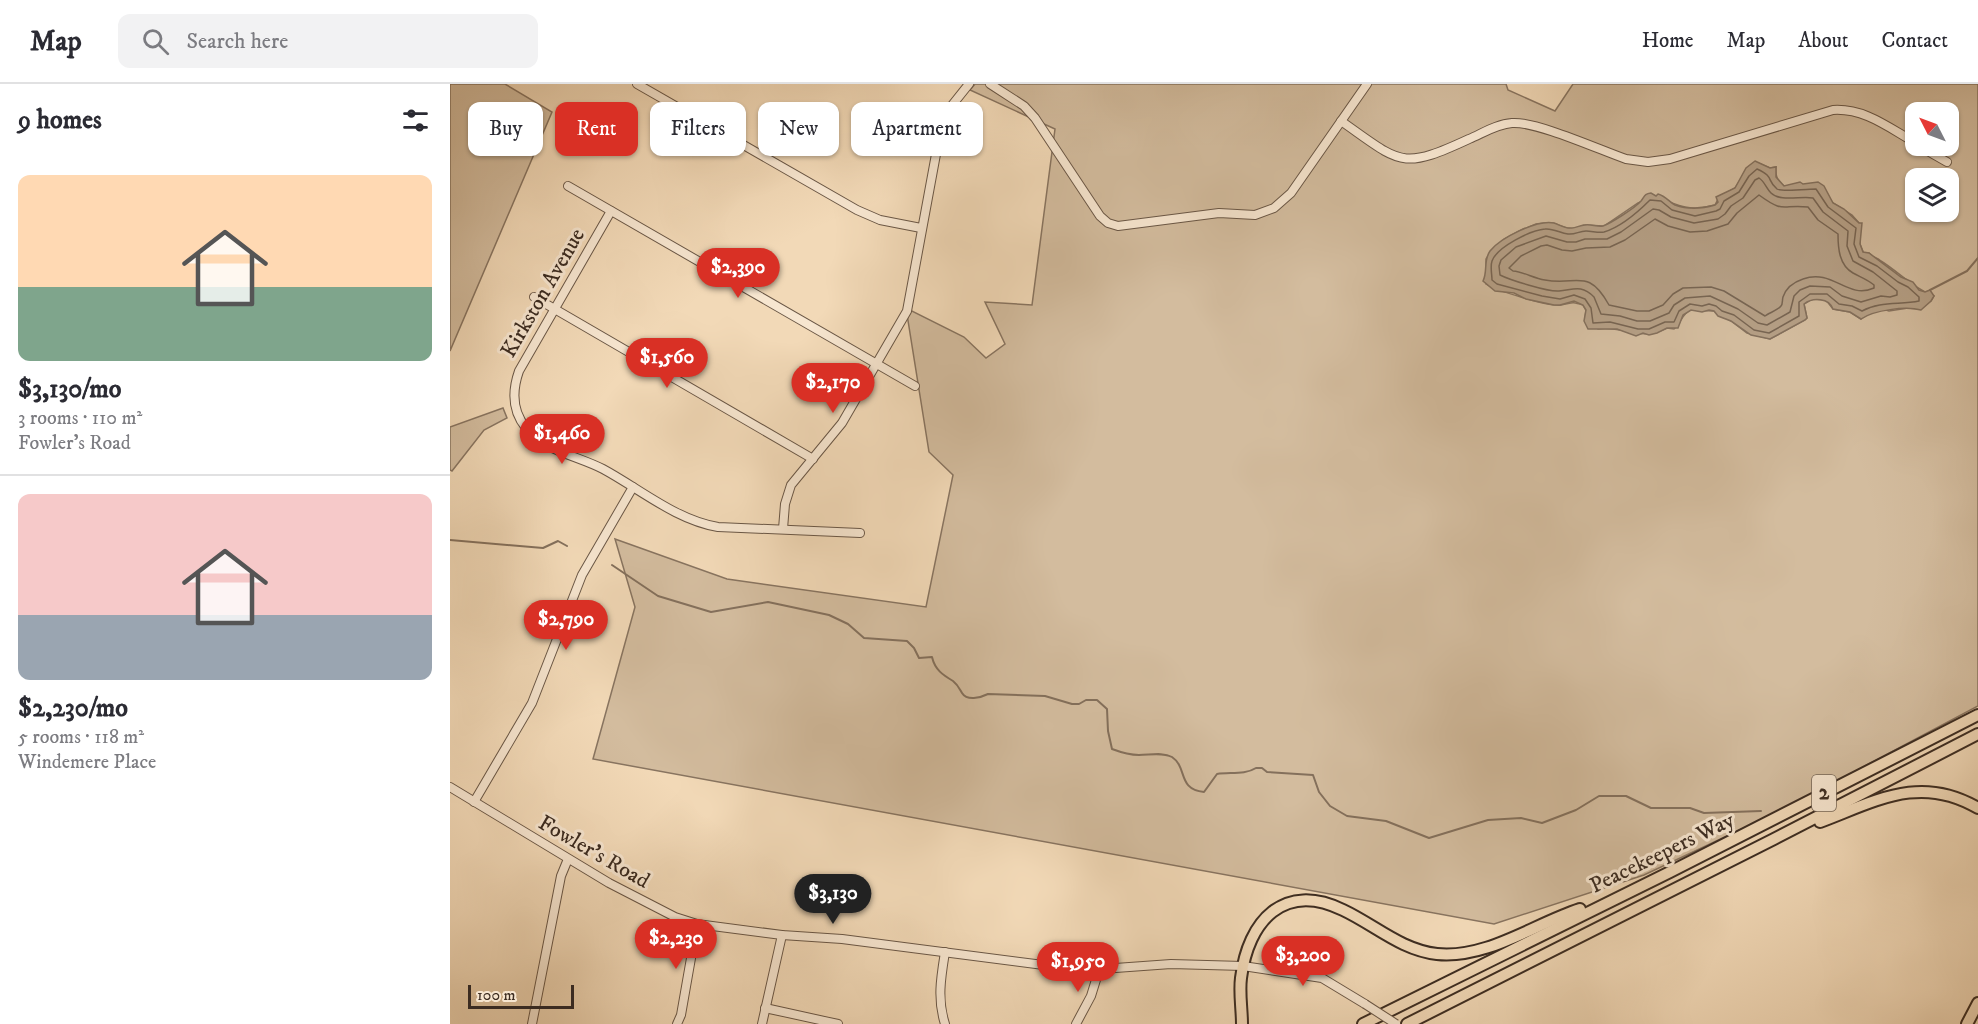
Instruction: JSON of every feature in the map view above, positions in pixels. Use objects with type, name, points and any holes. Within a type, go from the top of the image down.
[{"type":"highway","name":"Peacekeepers Way","points":[[1363,1024],[1978,715]]},
{"type":"highway","name":"Peacekeepers Way","points":[[1407,1024],[1978,734]]},
{"type":"highway","points":[[1774,839],[1896,793],[1931,791],[1949,794],[1978,808]]},
{"type":"highway","points":[[1242,1024],[1243,966],[1254,936],[1272,911],[1296,900],[1311,899],[1327,902],[1410,948],[1439,954],[1456,954],[1493,945],[1575,910],[1619,896]]},
{"type":"highway","points":[[1967,1024],[1978,1002]]},
{"type":"street","points":[[637,84],[857,210],[880,220],[921,228]]},
{"type":"street","points":[[783,529],[784,504],[788,491],[842,423],[908,311],[921,228],[944,122],[957,97],[969,84]]},
{"type":"street","points":[[990,84],[1023,106],[1035,118],[1096,212],[1108,223],[1118,226],[1219,213],[1246,215],[1265,212],[1291,193],[1367,84]]},
{"type":"street","points":[[1341,121],[1384,151],[1399,159],[1408,160],[1437,154],[1494,127],[1514,123],[1532,126],[1626,159],[1648,162],[1688,154],[1833,110],[1851,110],[1868,115],[1905,137]]},
{"type":"street","points":[[1937,156],[1947,162]]},
{"type":"street","points":[[568,186],[915,386]]},
{"type":"street","name":"Kirkston Avenue","points":[[611,211],[525,360],[515,383],[515,405],[519,416],[532,435],[542,442],[594,465],[698,522],[718,527],[860,533]]},
{"type":"street","points":[[534,297],[813,459]]},
{"type":"street","points":[[474,802],[532,703],[575,590],[633,487]]},
{"type":"street","name":"Fowler's Road","points":[[450,786],[641,901],[675,917],[697,924],[842,939],[1059,967],[1074,971],[1171,964],[1243,966],[1322,978],[1396,1024]]},
{"type":"street","points":[[532,1024],[561,876],[568,859]]},
{"type":"street","points":[[677,1024],[681,1015],[697,924]]},
{"type":"street","points":[[762,1024],[782,934]]},
{"type":"street","points":[[945,952],[939,1008],[945,1024]]},
{"type":"street","points":[[1076,1024],[1091,996],[1099,970]]},
{"type":"street","points":[[765,1008],[838,1024]]},
{"type":"shaded area","points":[[450,84],[505,84],[535,102],[468,102],[468,156],[533,156],[450,351]]},
{"type":"shaded area","points":[[975,84],[1506,84],[1508,90],[1555,111],[1573,84],[1978,84],[1978,706],[1778,812],[1644,875],[1494,924],[593,759],[635,607],[615,539],[727,579],[926,607],[953,475],[929,452],[906,308],[964,337],[986,358],[1005,344],[985,302],[1032,305],[1055,129],[970,90]],"holes":[[[1758,163],[1770,168],[1776,167],[1777,178],[1784,186],[1819,184],[1833,203],[1852,215],[1860,224],[1860,244],[1864,254],[1869,253],[1913,285],[1934,296],[1931,301],[1918,309],[1889,311],[1883,309],[1861,319],[1850,312],[1833,309],[1826,300],[1812,299],[1804,304],[1807,318],[1805,320],[1770,339],[1747,333],[1714,311],[1690,310],[1674,329],[1667,328],[1648,334],[1607,328],[1598,329],[1585,318],[1586,310],[1583,305],[1545,303],[1511,294],[1486,284],[1486,259],[1504,239],[1519,231],[1544,223],[1574,229],[1584,225],[1604,226],[1638,203],[1656,196],[1684,207],[1698,208],[1715,205],[1719,197],[1735,188],[1749,167]]]},
{"type":"shaded area","points":[[543,107],[552,112],[543,133]]},
{"type":"shaded area","points":[[503,408],[507,418],[484,430],[452,471],[450,470],[450,427]]},
{"type":"water","points":[[1755,161],[1770,168],[1776,167],[1776,177],[1784,186],[1800,182],[1803,184],[1818,182],[1824,186],[1833,203],[1862,223],[1860,244],[1863,252],[1869,253],[1901,277],[1913,282],[1919,290],[1925,292],[1930,290],[1934,296],[1931,301],[1921,310],[1907,308],[1890,310],[1874,313],[1861,319],[1850,312],[1833,309],[1824,301],[1812,300],[1804,304],[1807,318],[1805,320],[1770,339],[1751,335],[1731,321],[1718,316],[1714,311],[1691,310],[1683,315],[1678,328],[1667,328],[1657,333],[1649,335],[1643,333],[1636,336],[1617,329],[1588,329],[1584,321],[1586,310],[1583,305],[1574,301],[1554,305],[1526,299],[1514,293],[1495,291],[1483,281],[1490,251],[1502,241],[1529,227],[1547,223],[1569,228],[1581,225],[1603,226],[1628,211],[1651,193],[1656,196],[1661,195],[1675,205],[1685,208],[1715,205],[1718,202],[1716,197],[1735,188],[1746,168]]},
{"type":"waterway","points":[[1930,290],[1967,271],[1978,258]]},
{"type":"waterway","points":[[450,540],[543,548],[558,541],[567,546]]},
{"type":"waterway","points":[[612,565],[658,596],[711,612],[768,602],[829,615],[848,624],[864,638],[907,641],[919,658],[932,657],[937,669],[955,682],[964,696],[970,698],[988,694],[1045,696],[1072,704],[1097,700],[1107,709],[1112,749],[1139,755],[1168,755],[1177,762],[1186,783],[1204,792],[1217,774],[1262,768],[1267,772],[1313,775],[1319,792],[1330,806],[1347,816],[1386,821],[1429,838],[1488,820],[1521,818],[1542,823],[1576,810],[1599,796],[1626,796],[1651,808],[1690,808],[1704,813],[1761,811]]}]
